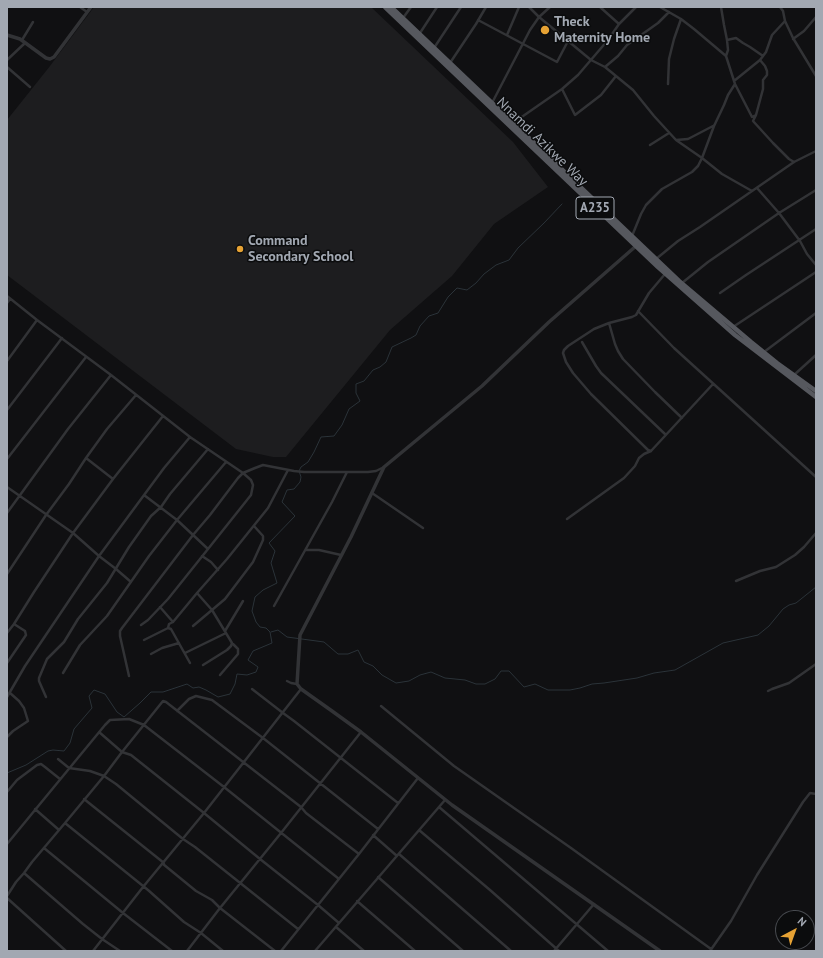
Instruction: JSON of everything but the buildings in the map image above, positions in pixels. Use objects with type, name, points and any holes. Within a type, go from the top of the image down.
[{"type":"highway","name":"Nnamdi Azikwe Way","points":[[385,7],[665,274],[735,335],[816,397]]},
{"type":"highway","name":"Nnamdi Azikwe Way","points":[[391,7],[656,260],[733,328],[816,391]]},
{"type":"street","points":[[80,7],[87,12]]},
{"type":"street","points":[[7,35],[16,37],[26,42],[46,58],[50,59],[54,57],[91,7]]},
{"type":"street","points":[[403,18],[411,7]]},
{"type":"street","points":[[419,34],[437,7]]},
{"type":"street","points":[[434,48],[460,7]]},
{"type":"street","points":[[450,63],[486,7]]},
{"type":"street","points":[[507,35],[519,7]]},
{"type":"street","points":[[529,7],[591,60],[605,68],[633,90],[676,140],[722,174],[752,191]]},
{"type":"street","points":[[492,103],[530,30],[539,17],[550,7]]},
{"type":"street","points":[[600,7],[619,24]]},
{"type":"street","points":[[513,123],[562,89],[578,75],[608,40],[619,24],[636,7]]},
{"type":"street","points":[[660,7],[681,19],[726,56],[734,82],[752,118],[756,115]]},
{"type":"street","points":[[721,7],[727,40],[728,50],[726,56]]},
{"type":"street","points":[[780,7],[783,11],[785,21],[793,38],[816,76]]},
{"type":"street","points":[[605,68],[627,45],[658,23],[669,12]]},
{"type":"street","points":[[793,38],[804,31],[816,17]]},
{"type":"street","points":[[668,84],[668,59],[681,19]]},
{"type":"street","points":[[478,20],[557,62],[568,41]]},
{"type":"street","points":[[632,236],[646,205],[662,189],[692,172],[698,166],[734,82],[760,60],[766,52],[772,35],[785,21]]},
{"type":"street","points":[[22,40],[33,22]]},
{"type":"street","points":[[727,40],[736,38],[763,56]]},
{"type":"street","points":[[7,60],[26,42]]},
{"type":"street","points":[[760,60],[765,66],[767,75],[763,80],[763,89],[753,121],[773,144],[794,162]]},
{"type":"street","points":[[7,66],[30,87]]},
{"type":"street","points":[[562,89],[575,115],[601,95],[616,76]]},
{"type":"street","points":[[676,140],[688,138],[714,126]]},
{"type":"street","points":[[650,145],[669,133]]},
{"type":"street","points":[[656,260],[678,241],[794,162],[816,151]]},
{"type":"street","points":[[757,188],[779,213],[816,265]]},
{"type":"street","points":[[682,283],[708,262],[779,213],[816,190]]},
{"type":"street","points":[[720,293],[816,230]]},
{"type":"street","points":[[129,676],[120,631],[242,473],[263,465],[294,472],[368,472],[376,471],[384,467],[482,386],[549,322],[636,246]]},
{"type":"street","points":[[733,328],[816,272]]},
{"type":"street","points":[[652,450],[648,450],[591,394],[573,373],[566,362],[563,353],[568,346],[594,329],[636,315],[649,293],[665,274]]},
{"type":"street","points":[[7,296],[190,437],[242,473],[251,480],[254,485],[251,495],[208,549],[160,608],[141,625]]},
{"type":"street","points":[[7,303],[10,299]]},
{"type":"street","points":[[638,311],[674,348],[816,477]]},
{"type":"street","points":[[763,352],[816,313]]},
{"type":"street","points":[[7,361],[38,320]]},
{"type":"street","points":[[609,323],[614,344],[623,359],[682,418]]},
{"type":"street","points":[[7,410],[62,338]]},
{"type":"street","points":[[582,342],[601,372],[666,434]]},
{"type":"street","points":[[794,375],[816,355]]},
{"type":"street","points":[[7,459],[86,357]]},
{"type":"street","points":[[7,513],[68,429],[111,375]]},
{"type":"street","points":[[567,519],[624,478],[635,466],[639,458],[652,450],[713,384]]},
{"type":"street","points":[[7,574],[86,458],[107,429],[136,395]]},
{"type":"street","points":[[7,633],[73,534],[113,479],[163,416]]},
{"type":"street","points":[[7,697],[25,666],[99,556],[164,468],[190,437]]},
{"type":"street","points":[[46,697],[39,678],[47,659],[64,642],[78,619],[107,583],[129,547],[151,516],[161,507],[208,449]]},
{"type":"street","points":[[86,458],[113,479]]},
{"type":"street","points":[[64,673],[80,645],[107,616],[177,520],[226,462]]},
{"type":"street","points":[[384,467],[300,635],[297,684],[301,689],[361,732],[445,800],[660,951]]},
{"type":"street","points":[[144,640],[168,628],[169,624],[174,622],[268,508],[289,470]]},
{"type":"street","points":[[274,606],[332,502],[346,472]]},
{"type":"street","points":[[7,487],[73,534],[131,582]]},
{"type":"street","points":[[372,493],[423,528]]},
{"type":"street","points":[[144,495],[177,520],[208,549]]},
{"type":"street","points":[[193,626],[225,599],[253,562],[263,540],[263,536],[254,526]]},
{"type":"street","points":[[736,581],[760,571],[776,567],[795,555],[816,533]]},
{"type":"street","points":[[306,550],[319,550],[341,555]]},
{"type":"street","points":[[202,556],[211,562],[218,570]]},
{"type":"street","points":[[197,593],[212,610],[232,643],[238,649],[238,654],[220,675]]},
{"type":"street","points":[[184,653],[226,632],[243,601]]},
{"type":"street","points":[[160,608],[174,622]]},
{"type":"street","points":[[7,663],[26,635],[25,631],[14,624]]},
{"type":"street","points":[[168,628],[171,629],[190,663]]},
{"type":"street","points":[[151,654],[162,648],[179,643]]},
{"type":"street","points":[[203,664],[227,650],[232,646],[232,643]]},
{"type":"street","points":[[768,691],[789,683],[816,664]]},
{"type":"street","points":[[287,681],[290,684],[297,684]]},
{"type":"street","points":[[252,689],[398,803]]},
{"type":"street","points":[[93,951],[301,689]]},
{"type":"street","points":[[7,738],[13,731],[28,721],[24,708],[10,693]]},
{"type":"street","points":[[177,711],[189,699],[196,696],[218,703],[378,829]]},
{"type":"street","points":[[66,951],[7,897],[16,882],[32,862],[104,776],[163,702],[166,702],[301,808],[306,814],[359,854]]},
{"type":"street","points":[[381,706],[454,766],[711,950],[731,922],[757,875],[803,802],[810,793],[816,794]]},
{"type":"street","points":[[7,844],[105,725],[110,720],[129,719],[144,725],[339,879]]},
{"type":"street","points":[[100,732],[122,752],[131,754],[339,923]]},
{"type":"street","points":[[187,951],[240,882],[361,732]]},
{"type":"street","points":[[58,759],[69,768],[90,771],[104,776],[116,784],[183,839],[240,882],[298,929]]},
{"type":"street","points":[[7,792],[17,780],[37,765],[41,764],[60,779]]},
{"type":"street","points":[[281,951],[418,778]]},
{"type":"street","points":[[84,799],[196,891],[212,900],[275,951]]},
{"type":"street","points":[[315,951],[445,800]]},
{"type":"street","points":[[439,807],[608,951]]},
{"type":"street","points":[[35,809],[59,830]]},
{"type":"street","points":[[65,823],[148,890],[184,922],[201,933],[223,951]]},
{"type":"street","points":[[419,830],[490,890],[556,950],[594,904]]},
{"type":"street","points":[[373,835],[511,951]]},
{"type":"street","points":[[44,848],[172,951]]},
{"type":"street","points":[[24,873],[83,924],[120,951]]},
{"type":"street","points":[[378,877],[463,951]]},
{"type":"street","points":[[357,901],[415,951]]},
{"type":"street","points":[[336,927],[364,951]]},
{"type":"street","points":[[319,946],[320,951]]},
{"type":"shaded area","name":"Command Secondary School","points":[[94,7],[371,7],[513,142],[548,187],[494,224],[452,276],[390,330],[286,457],[273,457],[236,449],[7,275],[7,120]]},
{"type":"waterway","points":[[7,773],[26,765],[48,751],[64,751],[70,743],[74,729],[92,708],[89,696],[94,690],[105,694],[117,712],[124,717],[151,692],[163,692],[187,684],[193,688],[199,687],[218,697],[230,694],[235,684],[237,674],[247,675],[256,672],[258,667],[248,660],[253,651],[272,643],[270,632],[266,628],[260,627],[256,622],[252,611],[255,597],[263,590],[277,583],[271,563],[275,551],[269,543],[295,516],[282,502],[287,490],[294,489],[300,482],[301,477],[299,471],[301,467],[308,462],[321,437],[334,436],[342,425],[349,409],[360,401],[356,393],[356,384],[364,381],[373,370],[386,362],[392,347],[416,335],[420,326],[429,316],[438,313],[448,297],[457,288],[467,290],[496,265],[509,260],[518,248],[562,204]]},
{"type":"waterway","points":[[271,632],[278,630],[287,637],[324,642],[338,654],[348,654],[358,650],[364,662],[373,666],[382,675],[396,683],[409,681],[420,675],[431,672],[445,678],[465,680],[476,684],[485,684],[495,679],[501,671],[509,671],[524,687],[535,684],[548,690],[570,690],[592,684],[637,678],[654,673],[675,670],[723,643],[758,635],[769,626],[783,609],[796,603],[816,587]]},
{"type":"place","name":"Theck Maternity Home","points":[[545,30]]},
{"type":"place","name":"Command Secondary School","points":[[240,249]]}]
